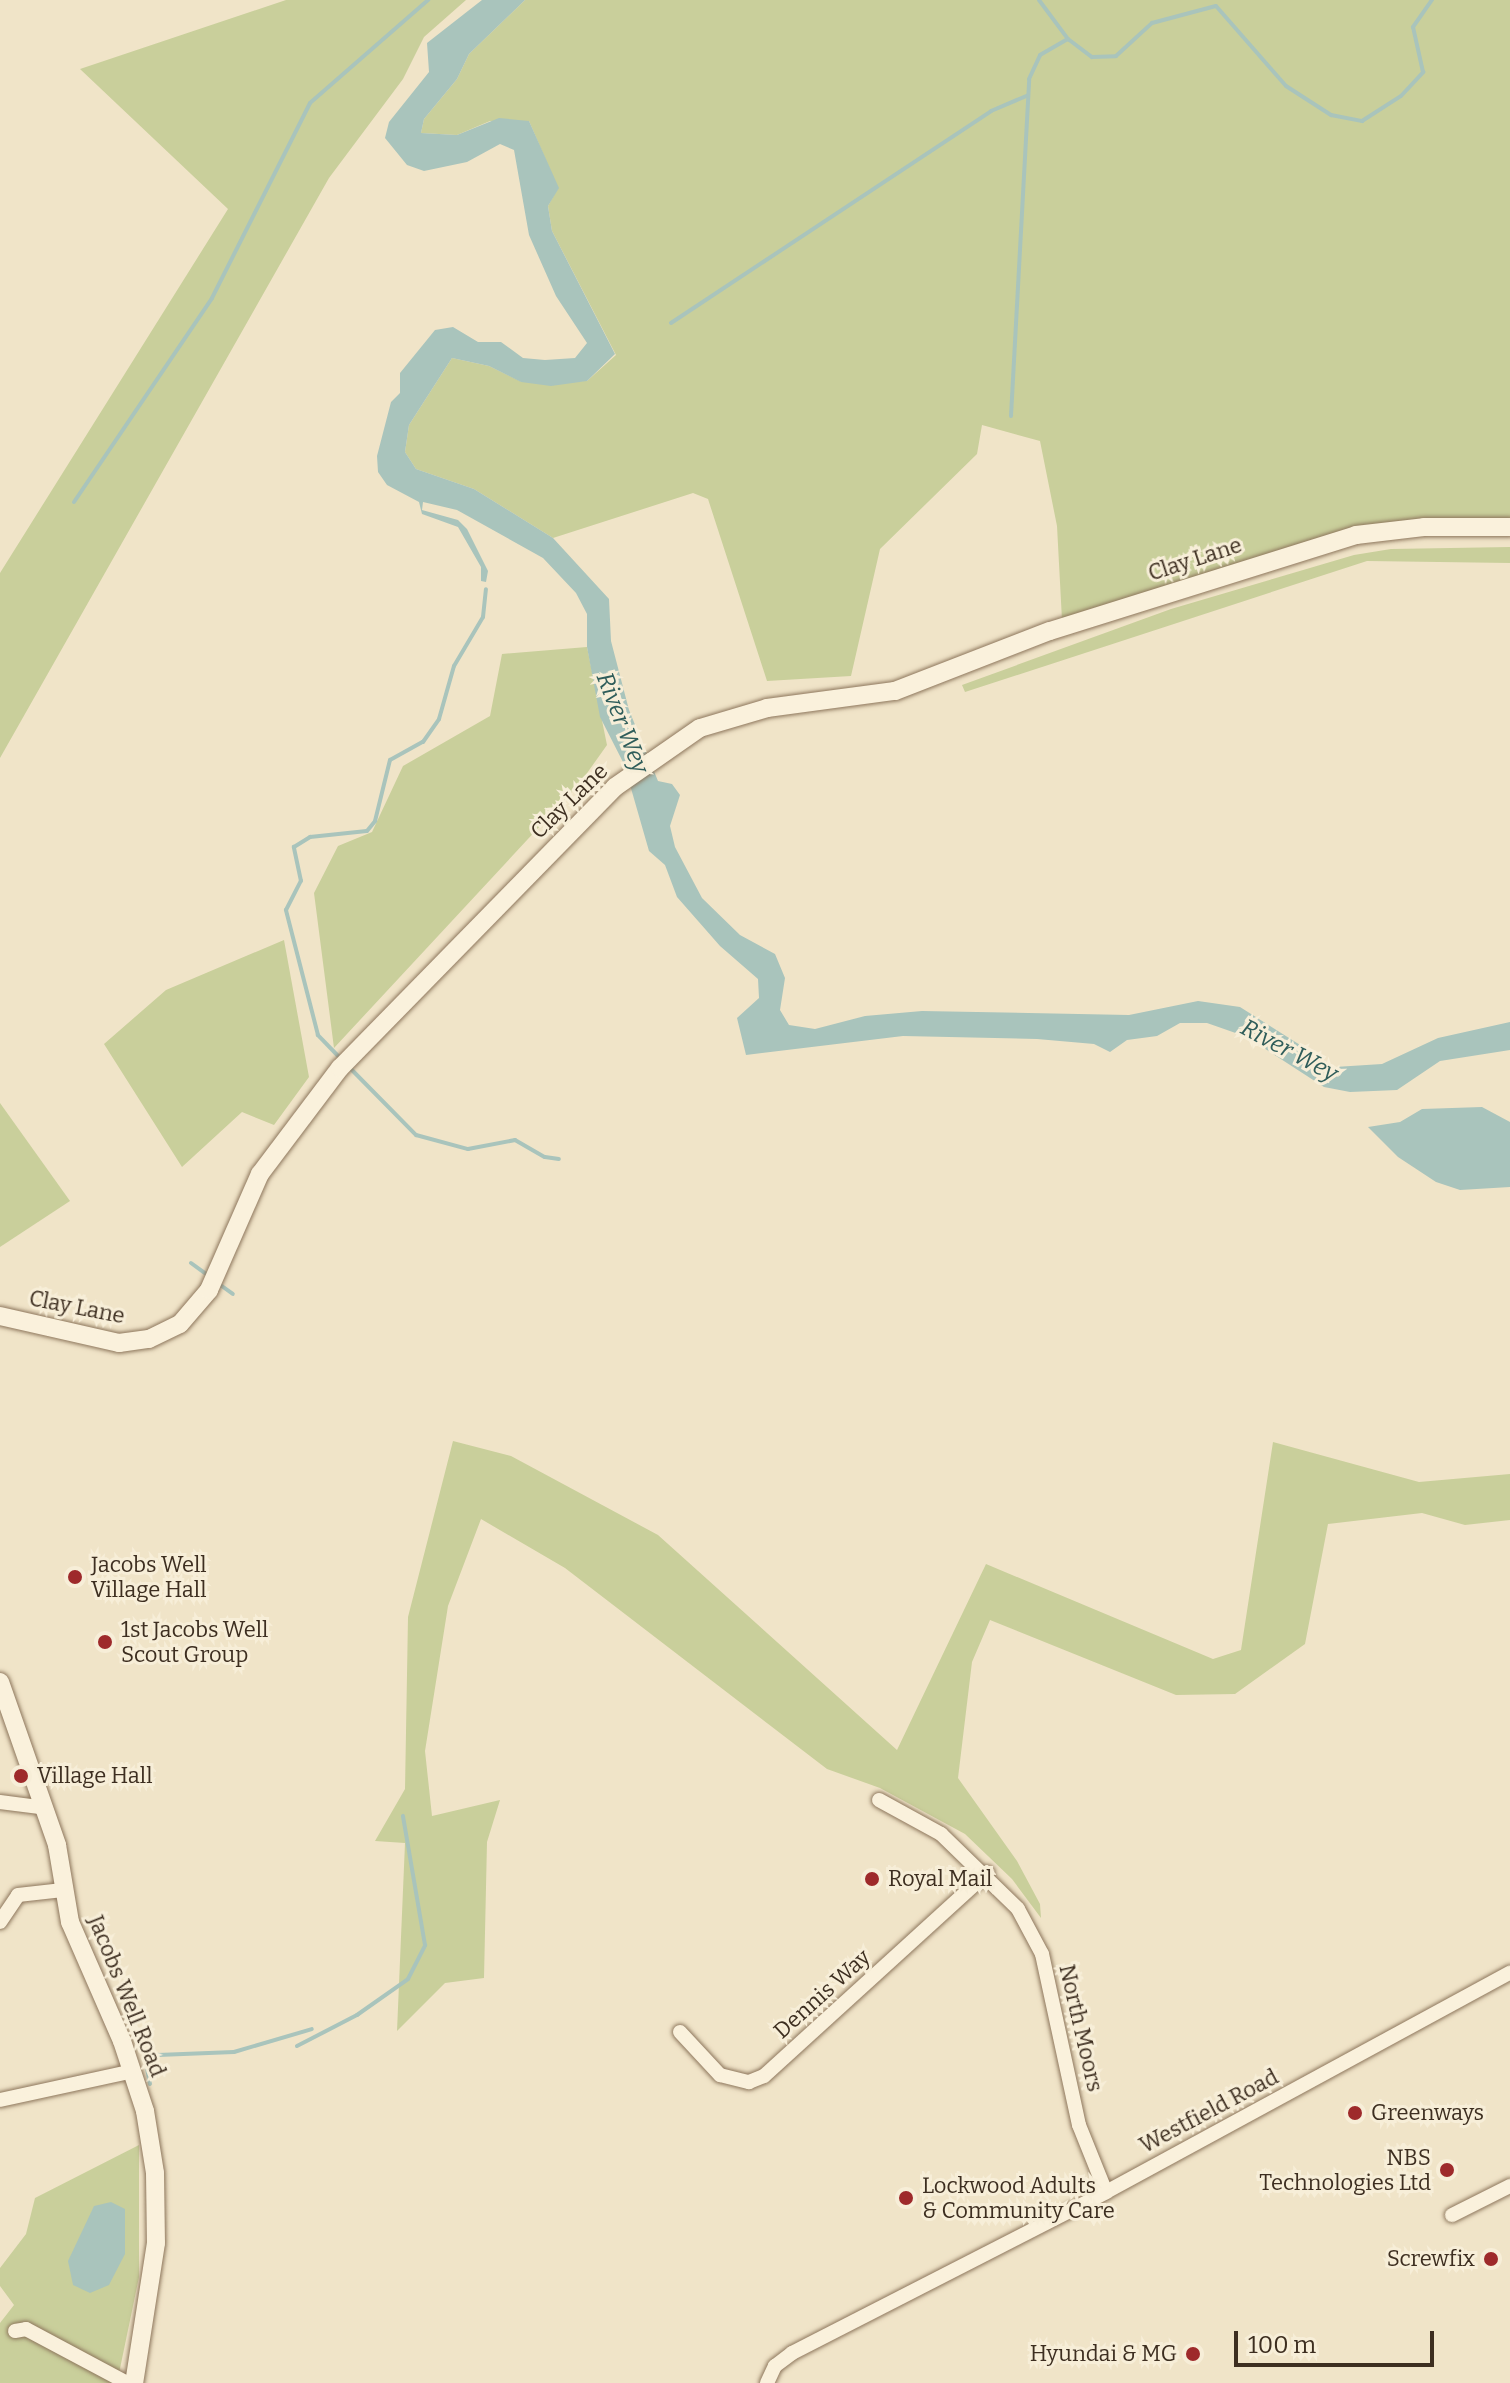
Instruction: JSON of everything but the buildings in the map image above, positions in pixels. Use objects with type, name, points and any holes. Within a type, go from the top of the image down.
[{"type":"street","name":"Clay Lane","points":[[0,1316],[119,1343],[149,1339],[180,1324],[209,1290],[260,1174],[346,1062],[625,779],[655,756],[718,721],[767,708],[895,691],[1050,631],[1325,543],[1383,531],[1510,527]]},
{"type":"street","name":"Jacobs Well Road","points":[[0,1682],[46,1808],[75,1936],[133,2071],[152,2147],[156,2231],[134,2383]]},
{"type":"street","name":"North Moors","points":[[879,1800],[941,1834],[987,1873],[1018,1909],[1042,1954],[1079,2125],[1106,2192]]},
{"type":"street","points":[[0,1802],[46,1808]]},
{"type":"street","name":"Dennis Way","points":[[680,2032],[720,2075],[749,2082],[764,2076],[987,1873]]},
{"type":"street","points":[[0,1922],[18,1895],[63,1890]]},
{"type":"street","name":"Westfield Road","points":[[767,2383],[775,2366],[792,2353],[1106,2192],[1510,1973]]},
{"type":"street","points":[[0,2100],[133,2071]]},
{"type":"street","points":[[1452,2215],[1510,2186]]},
{"type":"street","points":[[15,2331],[26,2329],[127,2383]]},
{"type":"green space","points":[[286,0],[466,0],[424,37],[403,79],[329,178],[0,758],[0,573],[228,209],[80,69]]},
{"type":"green space","points":[[525,0],[1510,0],[1510,520],[1407,521],[1062,620],[1057,526],[1040,441],[982,425],[977,454],[880,549],[851,676],[767,681],[708,499],[693,493],[553,538],[474,489],[416,469],[405,452],[409,425],[452,358],[489,366],[522,382],[587,381],[616,355],[552,231],[548,206],[558,188],[529,121],[490,121],[457,135],[421,133],[424,119],[457,79],[469,54]]},
{"type":"green space","points":[[1510,547],[1510,563],[1367,561],[965,692],[962,685],[1171,609],[1354,555],[1391,549]]},
{"type":"green space","points":[[587,647],[607,745],[580,783],[334,1048],[314,893],[338,846],[372,832],[403,766],[490,716],[502,654]]},
{"type":"green space","points":[[284,940],[309,1077],[274,1125],[242,1112],[182,1167],[104,1044],[166,990]]},
{"type":"green space","points":[[0,1103],[70,1201],[0,1247]]},
{"type":"green space","points":[[453,1441],[511,1456],[658,1535],[897,1750],[986,1564],[1213,1659],[1241,1650],[1273,1442],[1419,1482],[1510,1474],[1510,1520],[1465,1525],[1422,1513],[1328,1524],[1305,1644],[1235,1694],[1176,1695],[990,1620],[972,1662],[958,1778],[1017,1861],[1040,1904],[1041,1918],[1012,1879],[965,1834],[880,1788],[827,1769],[565,1568],[481,1519],[448,1606],[425,1751],[432,1816],[500,1800],[487,1842],[484,1978],[445,1983],[397,2031],[405,1843],[375,1841],[405,1789],[408,1617]]},
{"type":"green space","points":[[139,2145],[139,2277],[117,2383],[0,2383],[0,2323],[14,2305],[0,2286],[0,2268],[26,2234],[35,2198]]},
{"type":"water","name":"River Wey","points":[[482,0],[525,0],[469,54],[457,79],[424,119],[421,133],[457,135],[499,118],[529,121],[559,188],[548,206],[552,231],[615,354],[587,381],[551,386],[521,382],[489,366],[452,358],[409,425],[405,452],[416,469],[474,489],[553,538],[609,599],[611,641],[629,710],[658,781],[672,784],[680,795],[670,826],[675,847],[702,898],[740,935],[775,954],[785,978],[780,1010],[789,1025],[815,1029],[865,1016],[922,1011],[1129,1015],[1198,1001],[1240,1007],[1335,1067],[1382,1064],[1438,1038],[1510,1022],[1510,1050],[1440,1061],[1397,1090],[1350,1092],[1324,1087],[1247,1037],[1207,1023],[1180,1023],[1157,1036],[1127,1040],[1110,1052],[1094,1044],[1037,1039],[903,1036],[746,1055],[737,1018],[759,998],[758,979],[720,946],[677,897],[665,865],[649,851],[624,764],[600,717],[587,647],[587,614],[576,593],[543,558],[457,510],[423,502],[422,510],[458,520],[467,529],[488,571],[486,582],[481,581],[481,567],[458,527],[422,514],[419,502],[387,485],[378,472],[377,456],[391,402],[400,393],[400,373],[435,330],[453,327],[478,342],[501,342],[523,358],[545,360],[575,358],[587,343],[556,296],[529,235],[514,150],[500,144],[467,162],[424,171],[407,165],[385,138],[389,122],[429,72],[427,43]]},
{"type":"water","points":[[1482,1107],[1510,1122],[1510,1187],[1460,1190],[1436,1182],[1398,1157],[1368,1127],[1400,1122],[1422,1109]]},
{"type":"water","points":[[111,2202],[125,2209],[125,2254],[109,2285],[90,2293],[73,2285],[68,2261],[94,2206]]},
{"type":"waterway","points":[[74,502],[212,298],[310,103],[428,0]]},
{"type":"waterway","points":[[1039,0],[1068,39],[1092,57],[1116,56],[1152,23],[1216,6],[1286,86],[1331,115],[1362,121],[1401,96],[1423,72],[1413,27],[1432,0]]},
{"type":"waterway","points":[[1011,416],[1029,79],[1040,55],[1068,39]]},
{"type":"waterway","points":[[671,323],[991,111],[1027,96]]},
{"type":"waterway","points":[[342,1060],[318,1035],[286,910],[301,881],[294,847],[310,837],[367,831],[375,821],[390,760],[423,742],[439,719],[454,666],[483,617],[486,589]]},
{"type":"waterway","points":[[348,1066],[416,1135],[468,1149],[515,1140],[545,1157],[559,1159]]},
{"type":"waterway","points":[[191,1263],[209,1276]]},
{"type":"waterway","points":[[219,1284],[233,1294]]},
{"type":"waterway","points":[[297,2046],[357,2015],[408,1979],[425,1945],[403,1816]]},
{"type":"waterway","points":[[150,2084],[146,2064],[158,2055],[234,2052],[312,2029]]},
{"type":"place","name":"Jacobs Well Village Hall","points":[[75,1577]]},
{"type":"place","name":"1st Jacobs Well Scout Group","points":[[105,1642]]},
{"type":"place","name":"Village Hall","points":[[21,1776]]},
{"type":"place","name":"Royal Mail","points":[[872,1879]]},
{"type":"place","name":"Greenways","points":[[1355,2113]]},
{"type":"place","name":"NBS Technologies Ltd","points":[[1447,2170]]},
{"type":"place","name":"Lockwood Adults & Community Care","points":[[906,2198]]},
{"type":"place","name":"Screwfix","points":[[1491,2259]]},
{"type":"place","name":"Hyundai & MG","points":[[1193,2354]]}]
